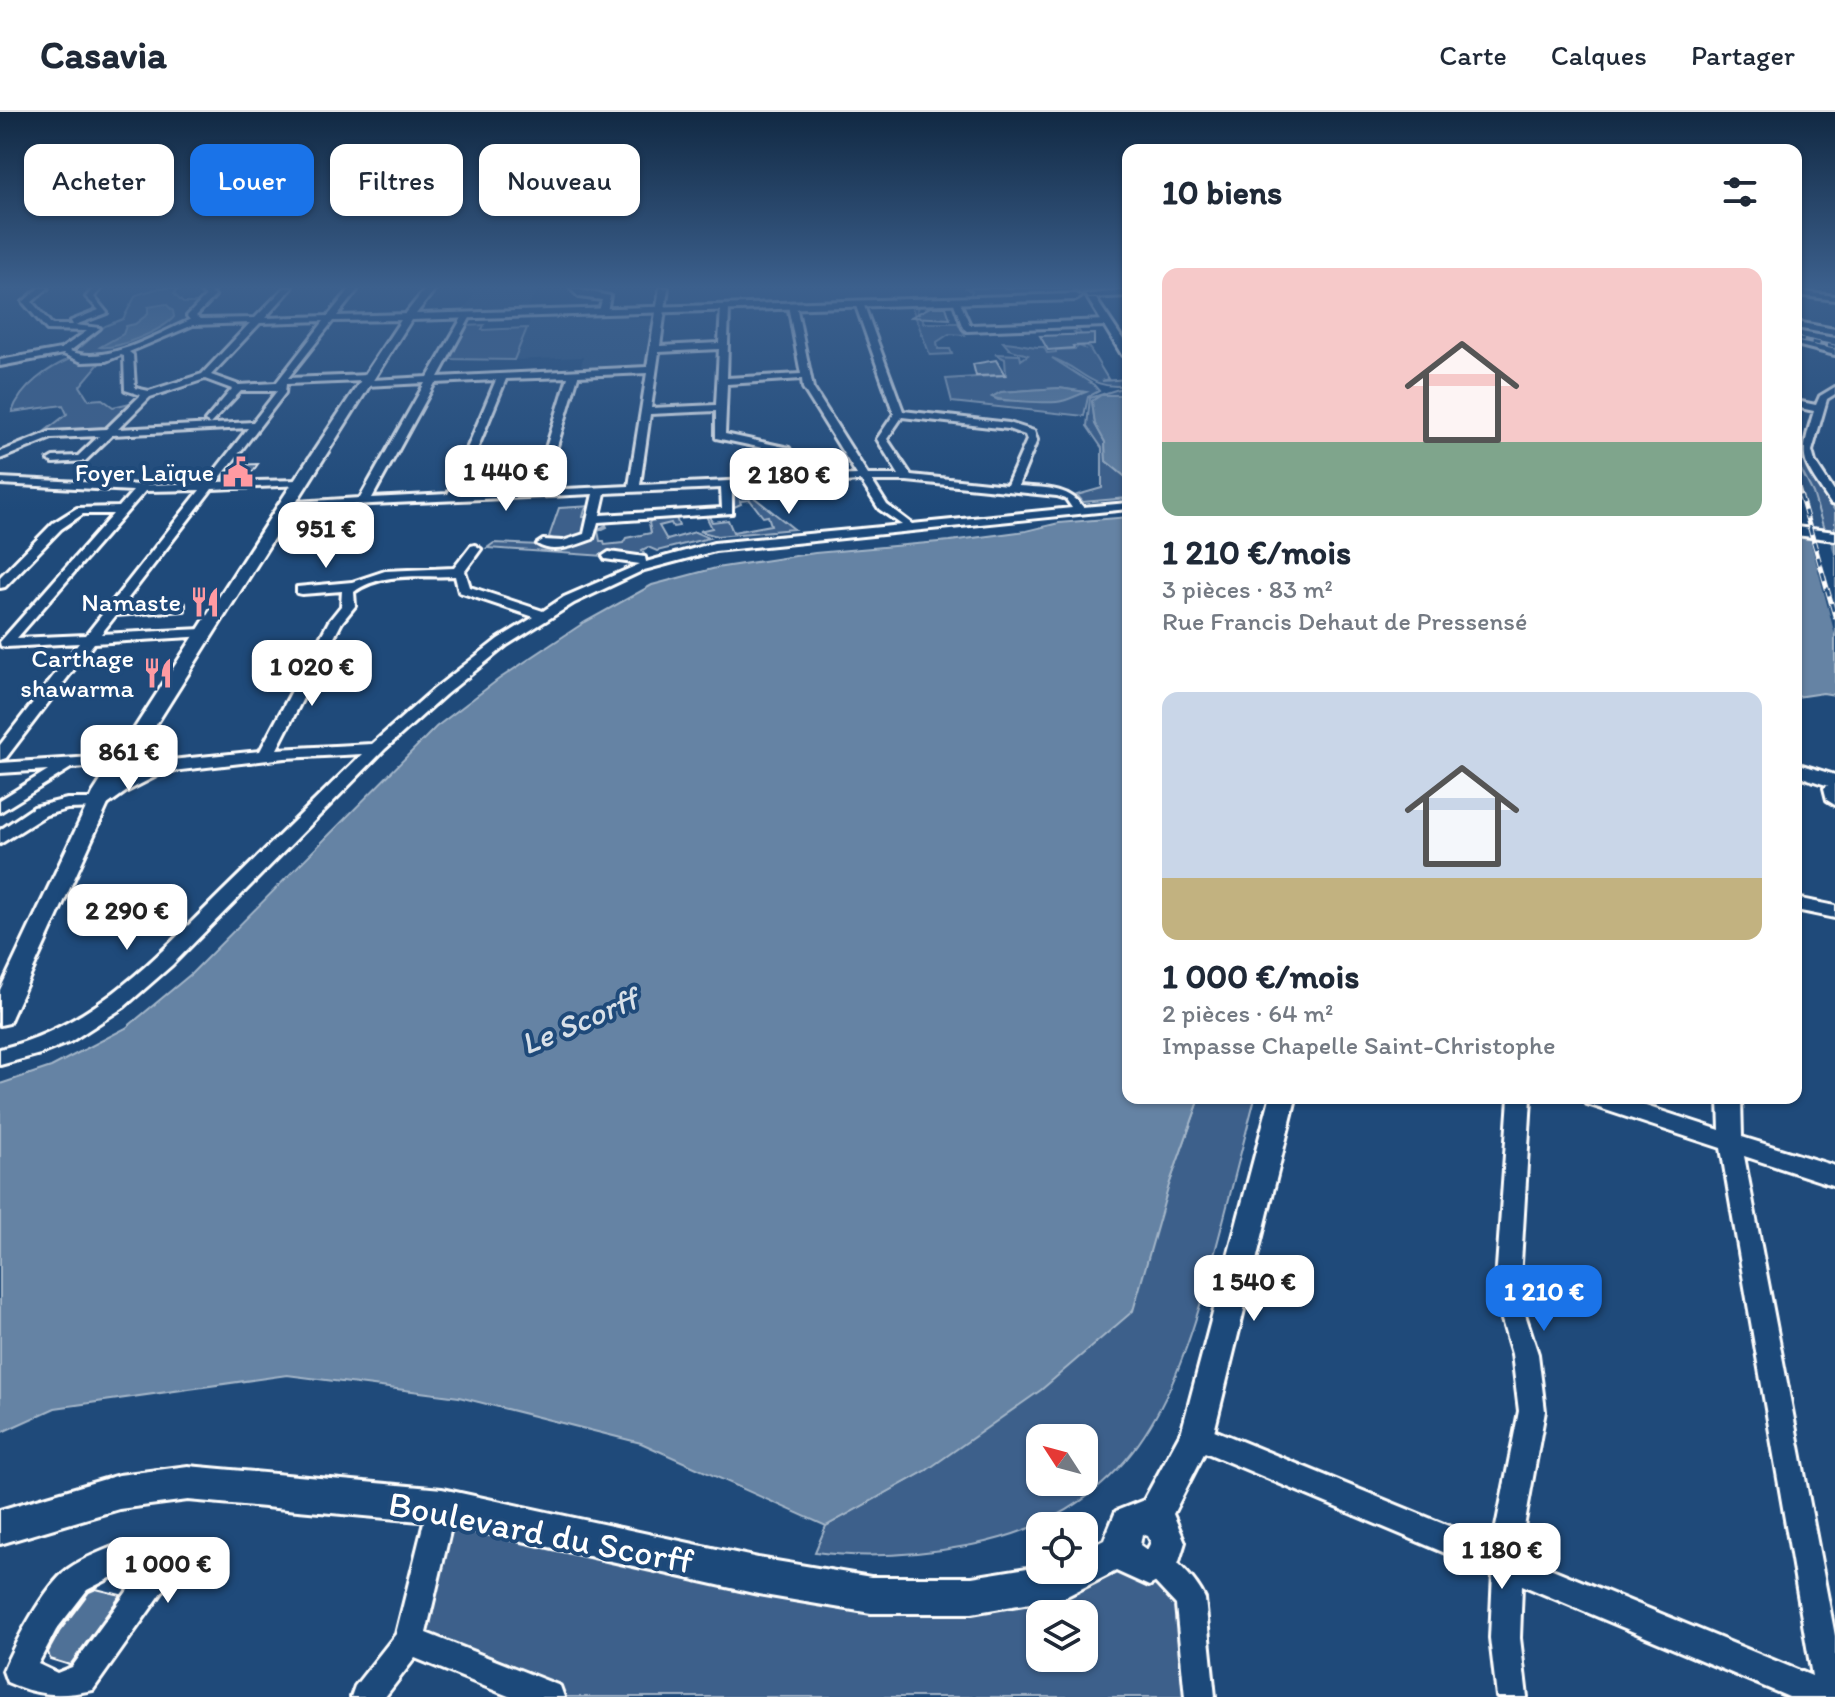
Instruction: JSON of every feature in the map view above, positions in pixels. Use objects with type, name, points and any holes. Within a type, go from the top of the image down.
[{"type":"main road","points":[[0,1016],[97,804],[202,633],[379,362]]},
{"type":"main road","points":[[1152,1519],[1197,1436],[1281,1104]]},
{"type":"main road","name":"Boulevard du Scorff","points":[[0,1527],[119,1492],[188,1483],[442,1506],[758,1576],[871,1595],[972,1595],[1036,1584]]},
{"type":"main road","points":[[1141,1516],[1152,1519],[1160,1524],[1168,1542],[1164,1559],[1149,1568],[1138,1566],[1122,1550],[1120,1538],[1123,1526],[1131,1519],[1141,1516]]},
{"type":"main road","name":"Boulevard du Scorff","points":[[1098,1562],[1122,1550]]},
{"type":"street","points":[[128,362],[130,390],[149,394]]},
{"type":"street","points":[[53,460],[81,459],[149,394],[205,376],[218,362]]},
{"type":"street","points":[[280,384],[297,362]]},
{"type":"street","points":[[364,502],[439,362]]},
{"type":"street","points":[[634,488],[653,362]]},
{"type":"street","points":[[723,362],[720,436],[785,450],[801,481]]},
{"type":"street","points":[[803,362],[808,388],[864,478],[883,507],[907,523]]},
{"type":"street","points":[[880,362],[899,414]]},
{"type":"street","points":[[205,376],[238,388],[651,370]]},
{"type":"street","points":[[537,494],[574,373]]},
{"type":"street","points":[[722,381],[806,376]]},
{"type":"street","points":[[452,497],[502,377]]},
{"type":"street","points":[[0,755],[282,391],[280,384]]},
{"type":"street","points":[[210,421],[238,388]]},
{"type":"street","points":[[1835,390],[1825,395],[1807,451],[1810,462],[1835,502]]},
{"type":"street","points":[[1802,405],[1820,409]]},
{"type":"street","points":[[645,411],[721,408]]},
{"type":"street","points":[[899,414],[882,439],[907,478]]},
{"type":"street","points":[[899,414],[1026,430],[1032,440],[1011,489]]},
{"type":"street","points":[[0,456],[43,436],[255,425]]},
{"type":"street","points":[[285,505],[907,478],[1063,494],[1070,497],[1077,507]]},
{"type":"street","points":[[0,481],[142,488],[300,483]]},
{"type":"street","points":[[594,519],[728,511],[726,485]]},
{"type":"street","points":[[3,644],[142,488]]},
{"type":"street","points":[[543,544],[564,545],[589,536],[600,490]]},
{"type":"street","points":[[0,1046],[53,1031],[106,1000],[183,930],[338,773],[366,754],[384,730],[435,684],[592,581],[641,560],[712,543],[1122,504]]},
{"type":"street","points":[[0,1057],[25,1052],[59,1038],[115,1006],[366,754],[446,685],[585,590],[645,564],[683,553],[742,543],[1122,505]]},
{"type":"street","points":[[879,526],[883,507]]},
{"type":"street","points":[[0,584],[57,526],[81,510],[122,511]]},
{"type":"street","points":[[1802,532],[1835,536]]},
{"type":"street","points":[[302,590],[353,586],[372,578],[458,572],[475,549]]},
{"type":"street","points":[[609,556],[641,560]]},
{"type":"street","points":[[458,572],[464,589],[539,614]]},
{"type":"street","points":[[266,755],[325,642],[348,606],[348,591],[353,586]]},
{"type":"street","points":[[110,611],[179,607]]},
{"type":"street","points":[[3,644],[202,633]]},
{"type":"street","points":[[0,768],[124,760],[138,768],[170,767],[357,741],[384,730]]},
{"type":"street","points":[[285,753],[366,754]]},
{"type":"street","points":[[325,753],[338,773]]},
{"type":"street","points":[[0,807],[69,764]]},
{"type":"street","points":[[0,838],[40,811],[67,804],[97,804],[137,778],[170,767]]},
{"type":"street","points":[[1802,905],[1835,912]]},
{"type":"street","points":[[1512,1697],[1505,1638],[1510,1527],[1532,1411],[1525,1354],[1507,1296],[1520,1104]]},
{"type":"street","points":[[1612,1104],[1835,1176]]},
{"type":"street","points":[[1197,1436],[1509,1566],[1777,1687],[1828,1697],[1731,1143],[1730,1104]]},
{"type":"street","points":[[366,1697],[409,1641],[442,1506]]},
{"type":"street","points":[[120,1558],[148,1561],[155,1578],[82,1679],[57,1688],[9,1676],[77,1580],[120,1558]]},
{"type":"street","points":[[1158,1565],[1190,1599],[1200,1697]]},
{"type":"street","points":[[409,1641],[549,1697]]},
{"type":"shaded area","points":[[64,362],[100,362],[80,386],[89,400],[102,399],[113,407],[130,403],[107,428],[40,435],[67,414],[63,405],[12,412],[29,386]]},
{"type":"shaded area","points":[[582,362],[647,362],[646,368],[580,372]]},
{"type":"shaded area","points":[[1005,362],[1058,362],[1099,391],[1088,397],[1084,416],[952,402],[946,379],[1006,375]],"holes":[[[1059,388],[1084,392],[1041,401],[998,400],[992,397],[1001,392]]]},
{"type":"shaded area","points":[[1063,362],[1098,362],[1108,379],[1102,381],[1122,379],[1122,385],[1095,382]]},
{"type":"shaded area","points":[[1122,388],[1122,395],[1101,395],[1092,401],[1095,424],[1105,442],[1106,461],[1122,474],[1122,499],[1083,502],[1077,495],[1102,488],[1102,448],[1087,426],[1090,398]]},
{"type":"shaded area","points":[[1802,459],[1835,511],[1835,534],[1825,533],[1813,493],[1802,472]]},
{"type":"shaded area","points":[[1802,472],[1813,493],[1824,528],[1807,525],[1802,511]]},
{"type":"shaded area","points":[[741,487],[794,529],[717,536],[699,531],[712,528],[706,516],[712,522],[728,520],[733,532],[771,525],[768,516],[763,517],[750,500],[740,501],[741,504],[732,508],[730,488]]},
{"type":"shaded area","points":[[593,506],[585,510],[583,517],[590,517],[585,536],[561,543],[549,537],[559,508]]},
{"type":"shaded area","points":[[653,518],[676,518],[679,526],[673,527],[671,523],[659,526],[667,540],[695,532],[709,538],[657,551],[648,547],[642,550],[644,554],[634,558],[487,548],[494,543],[565,546],[606,525],[598,531],[600,541],[604,541],[605,545],[623,543],[626,538],[651,533],[649,523]]},
{"type":"shaded area","points":[[1198,1104],[1253,1104],[1207,1281],[1175,1375],[1156,1416],[1132,1452],[1103,1484],[1098,1488],[1098,1424],[1026,1424],[1026,1496],[1086,1496],[1067,1510],[1026,1512],[1026,1529],[972,1545],[894,1555],[815,1552],[826,1526],[927,1470],[1169,1185]]},
{"type":"shaded area","points":[[442,1506],[871,1595],[1026,1577],[1026,1584],[1098,1584],[1098,1563],[1122,1550],[1190,1599],[1200,1697],[549,1697],[409,1641]]},
{"type":"water","points":[[1059,388],[1086,392],[1057,402],[992,397],[1001,392]]},
{"type":"water","points":[[1101,395],[1122,395],[1122,474],[1106,461],[1105,442],[1095,424],[1092,401]]},
{"type":"water","name":"Le Scorff","points":[[1122,518],[1122,1104],[1198,1104],[1169,1185],[1133,1311],[1041,1390],[927,1470],[826,1526],[641,1443],[459,1397],[287,1375],[55,1408],[0,1433],[0,1084],[51,1067],[126,1028],[191,974],[436,727],[499,679],[585,622],[652,585],[716,568],[815,553],[950,541],[1026,531],[1059,523]]},
{"type":"water","points":[[1802,538],[1835,543],[1835,695],[1823,693],[1802,696]]},
{"type":"pier","points":[[1809,535],[1830,540],[1835,557],[1835,635]]},
{"type":"building","points":[[997,362],[1005,375],[976,376],[973,364]]},
{"type":"building","points":[[258,464],[248,478],[223,479],[234,465]]},
{"type":"building","points":[[96,1589],[121,1595],[70,1665],[50,1659],[48,1652],[59,1632],[89,1592]]},
{"type":"railway","points":[[1802,501],[1835,616]]},
{"type":"place","name":"Foyer Laïque","points":[[238,472]]},
{"type":"place","name":"Namaste","points":[[205,602]]},
{"type":"place","name":"Carthage shawarma","points":[[158,673]]}]
